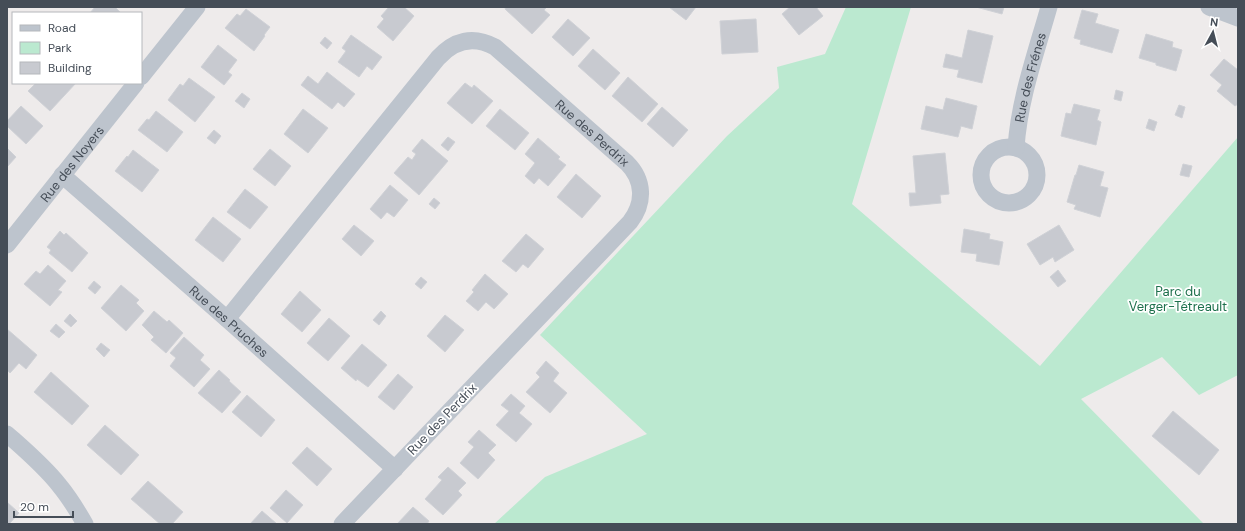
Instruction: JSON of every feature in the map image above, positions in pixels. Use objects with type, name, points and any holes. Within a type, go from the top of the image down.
[{"type":"street","points":[[142,76],[197,7]]},
{"type":"street","name":"Rue des Frénes","points":[[1016,148],[1017,127],[1021,107],[1049,7]]},
{"type":"street","points":[[1209,7],[1238,18]]},
{"type":"street","name":"Rue des Perdrix","points":[[227,319],[438,58],[455,44],[475,41],[495,47],[627,163],[636,173],[641,192],[640,205],[634,217],[342,524]]},
{"type":"street","name":"Rue des Noyers","points":[[7,244],[135,84]]},
{"type":"street","name":"Rue des Pruches","points":[[62,176],[227,319],[395,469]]},
{"type":"street","points":[[7,434],[44,468],[58,484],[85,524]]},
{"type":"green space","name":"Parc du Verger-Tétreault","points":[[846,7],[911,7],[852,204],[1040,366],[1238,137],[1238,375],[1199,395],[1162,357],[1081,399],[1204,524],[494,524],[545,477],[647,434],[540,335],[727,136],[779,88],[777,67],[825,54]]},
{"type":"building","points":[[95,7],[115,7],[120,12],[91,12]]},
{"type":"building","points":[[389,7],[404,7],[414,16],[393,41],[377,27],[384,19],[381,16]]},
{"type":"building","points":[[506,7],[547,7],[544,10],[550,15],[532,34],[505,9]]},
{"type":"building","points":[[669,7],[696,7],[686,20]]},
{"type":"building","points":[[790,7],[816,7],[823,16],[799,35],[782,14]]},
{"type":"building","points":[[976,7],[1004,7],[1002,14]]},
{"type":"building","points":[[246,9],[270,27],[254,51],[225,28],[237,14],[240,16]]},
{"type":"building","points":[[1082,10],[1098,14],[1095,23],[1119,30],[1112,53],[1080,44],[1081,40],[1074,38]]},
{"type":"building","points":[[568,19],[590,38],[573,56],[552,37]]},
{"type":"building","points":[[756,19],[758,52],[722,54],[720,21]]},
{"type":"building","points":[[968,30],[993,36],[982,83],[957,77],[959,70],[943,67],[946,54],[962,58]]},
{"type":"building","points":[[1146,34],[1173,42],[1172,47],[1182,50],[1176,71],[1139,58]]},
{"type":"building","points":[[351,35],[382,57],[372,70],[367,66],[359,77],[338,62],[346,51],[342,48]]},
{"type":"building","points":[[325,37],[332,43],[327,49],[320,43]]},
{"type":"building","points":[[218,45],[237,60],[228,72],[232,75],[224,85],[201,67]]},
{"type":"building","points":[[593,49],[620,73],[605,90],[578,66]]},
{"type":"building","points":[[1224,59],[1238,70],[1238,104],[1235,106],[1217,91],[1222,85],[1210,75]]},
{"type":"building","points":[[327,72],[355,94],[344,107],[338,102],[332,109],[301,85],[308,76],[318,84]]},
{"type":"building","points":[[628,77],[658,104],[642,122],[612,96]]},
{"type":"building","points":[[189,78],[215,97],[195,122],[168,100],[180,84],[183,86]]},
{"type":"building","points":[[465,83],[472,88],[474,85],[493,101],[472,124],[447,103]]},
{"type":"building","points":[[35,84],[75,84],[50,111],[28,91]]},
{"type":"building","points":[[1116,90],[1123,92],[1121,101],[1114,99]]},
{"type":"building","points":[[242,93],[250,99],[244,108],[235,101]]},
{"type":"building","points":[[946,98],[977,106],[972,129],[961,126],[958,137],[921,129],[926,106],[943,110]]},
{"type":"building","points":[[1074,104],[1100,110],[1097,120],[1101,122],[1096,145],[1061,136],[1066,113],[1071,114]]},
{"type":"building","points":[[1179,105],[1185,107],[1182,118],[1175,115]]},
{"type":"building","points":[[21,106],[43,126],[26,144],[7,126],[7,121]]},
{"type":"building","points":[[662,107],[688,130],[673,147],[647,124]]},
{"type":"building","points":[[303,109],[328,128],[308,153],[284,134]]},
{"type":"building","points":[[500,109],[529,133],[515,150],[486,126]]},
{"type":"building","points":[[156,111],[183,132],[167,152],[138,130]]},
{"type":"building","points":[[1149,119],[1157,122],[1154,131],[1146,128]]},
{"type":"building","points":[[214,130],[221,136],[215,144],[207,138]]},
{"type":"building","points":[[448,137],[455,142],[448,151],[441,145]]},
{"type":"building","points":[[538,138],[560,157],[558,159],[566,165],[548,186],[539,178],[534,184],[525,176],[535,163],[525,154]]},
{"type":"building","points":[[422,139],[448,161],[419,195],[394,173],[408,157],[412,160],[416,154],[412,151]]},
{"type":"building","points":[[7,148],[16,157],[7,167]]},
{"type":"building","points":[[270,149],[291,166],[275,186],[253,169]]},
{"type":"building","points":[[133,150],[159,170],[142,192],[115,171]]},
{"type":"building","points":[[945,153],[949,194],[940,195],[941,203],[910,206],[909,193],[916,193],[913,156]]},
{"type":"building","points":[[1183,164],[1192,166],[1189,177],[1180,175]]},
{"type":"building","points":[[1079,165],[1104,172],[1100,186],[1108,188],[1100,217],[1074,209],[1076,205],[1067,202]]},
{"type":"building","points":[[576,174],[601,196],[582,218],[557,197]]},
{"type":"building","points":[[390,185],[408,200],[394,217],[387,212],[381,219],[370,209]]},
{"type":"building","points":[[245,189],[268,207],[250,229],[227,212]]},
{"type":"building","points":[[434,198],[440,203],[435,209],[429,204]]},
{"type":"building","points":[[213,217],[241,239],[223,262],[195,240]]},
{"type":"building","points":[[354,225],[374,241],[361,256],[342,239]]},
{"type":"building","points":[[1059,225],[1074,250],[1055,262],[1053,257],[1040,265],[1027,244]]},
{"type":"building","points":[[964,229],[990,234],[989,239],[1003,242],[999,265],[976,261],[977,254],[961,252]]},
{"type":"building","points":[[60,231],[64,235],[66,233],[88,253],[72,272],[49,253],[51,250],[47,247]]},
{"type":"building","points":[[526,234],[544,249],[528,268],[523,264],[516,272],[502,261]]},
{"type":"building","points":[[48,265],[66,281],[58,290],[62,292],[50,306],[24,284],[36,271],[40,274]]},
{"type":"building","points":[[1058,270],[1066,281],[1058,287],[1050,277]]},
{"type":"building","points":[[485,274],[508,294],[494,309],[486,302],[478,311],[466,301],[474,292],[472,290]]},
{"type":"building","points":[[421,277],[427,282],[421,289],[415,284]]},
{"type":"building","points":[[94,281],[101,287],[95,294],[88,288]]},
{"type":"building","points":[[121,285],[139,300],[136,303],[144,311],[126,331],[101,308]]},
{"type":"building","points":[[300,291],[321,310],[302,332],[281,314]]},
{"type":"building","points":[[154,311],[167,322],[169,320],[183,333],[166,353],[151,340],[154,337],[142,325]]},
{"type":"building","points":[[381,311],[386,316],[379,325],[373,320]]},
{"type":"building","points":[[70,314],[77,321],[71,327],[64,321]]},
{"type":"building","points":[[445,315],[464,330],[445,352],[427,336]]},
{"type":"building","points":[[329,318],[350,336],[328,361],[307,343]]},
{"type":"building","points":[[56,324],[65,332],[59,338],[50,331]]},
{"type":"building","points":[[7,329],[37,355],[26,369],[19,363],[10,373],[7,370]]},
{"type":"building","points":[[184,337],[204,355],[200,360],[210,369],[194,387],[170,366],[176,358],[170,353]]},
{"type":"building","points":[[101,343],[110,350],[104,357],[96,349]]},
{"type":"building","points":[[362,344],[387,365],[368,387],[357,379],[356,381],[341,368]]},
{"type":"building","points":[[546,361],[559,373],[553,381],[567,393],[550,413],[526,392],[540,377],[536,373]]},
{"type":"building","points":[[219,370],[241,392],[222,413],[198,393]]},
{"type":"building","points":[[51,372],[89,406],[72,425],[34,392]]},
{"type":"building","points":[[398,374],[413,387],[394,410],[378,397]]},
{"type":"building","points":[[511,394],[525,406],[519,413],[532,424],[516,442],[496,425],[509,411],[501,405]]},
{"type":"building","points":[[247,395],[275,420],[261,437],[232,412]]},
{"type":"building","points":[[1173,411],[1219,450],[1199,475],[1152,436]]},
{"type":"building","points":[[105,425],[139,455],[121,475],[87,445]]},
{"type":"building","points":[[479,430],[496,445],[488,453],[495,460],[478,479],[460,463],[474,447],[468,442]]},
{"type":"building","points":[[307,447],[332,469],[317,486],[292,463]]},
{"type":"building","points":[[448,467],[466,483],[458,491],[462,495],[443,515],[425,499],[442,480],[438,477]]},
{"type":"building","points":[[148,481],[183,512],[172,524],[160,524],[131,499]]},
{"type":"building","points":[[286,490],[303,505],[287,523],[270,508]]},
{"type":"building","points":[[7,502],[19,513],[9,524],[7,524]]},
{"type":"building","points":[[413,507],[429,521],[427,524],[397,524]]},
{"type":"building","points":[[262,511],[277,524],[250,524]]}]
